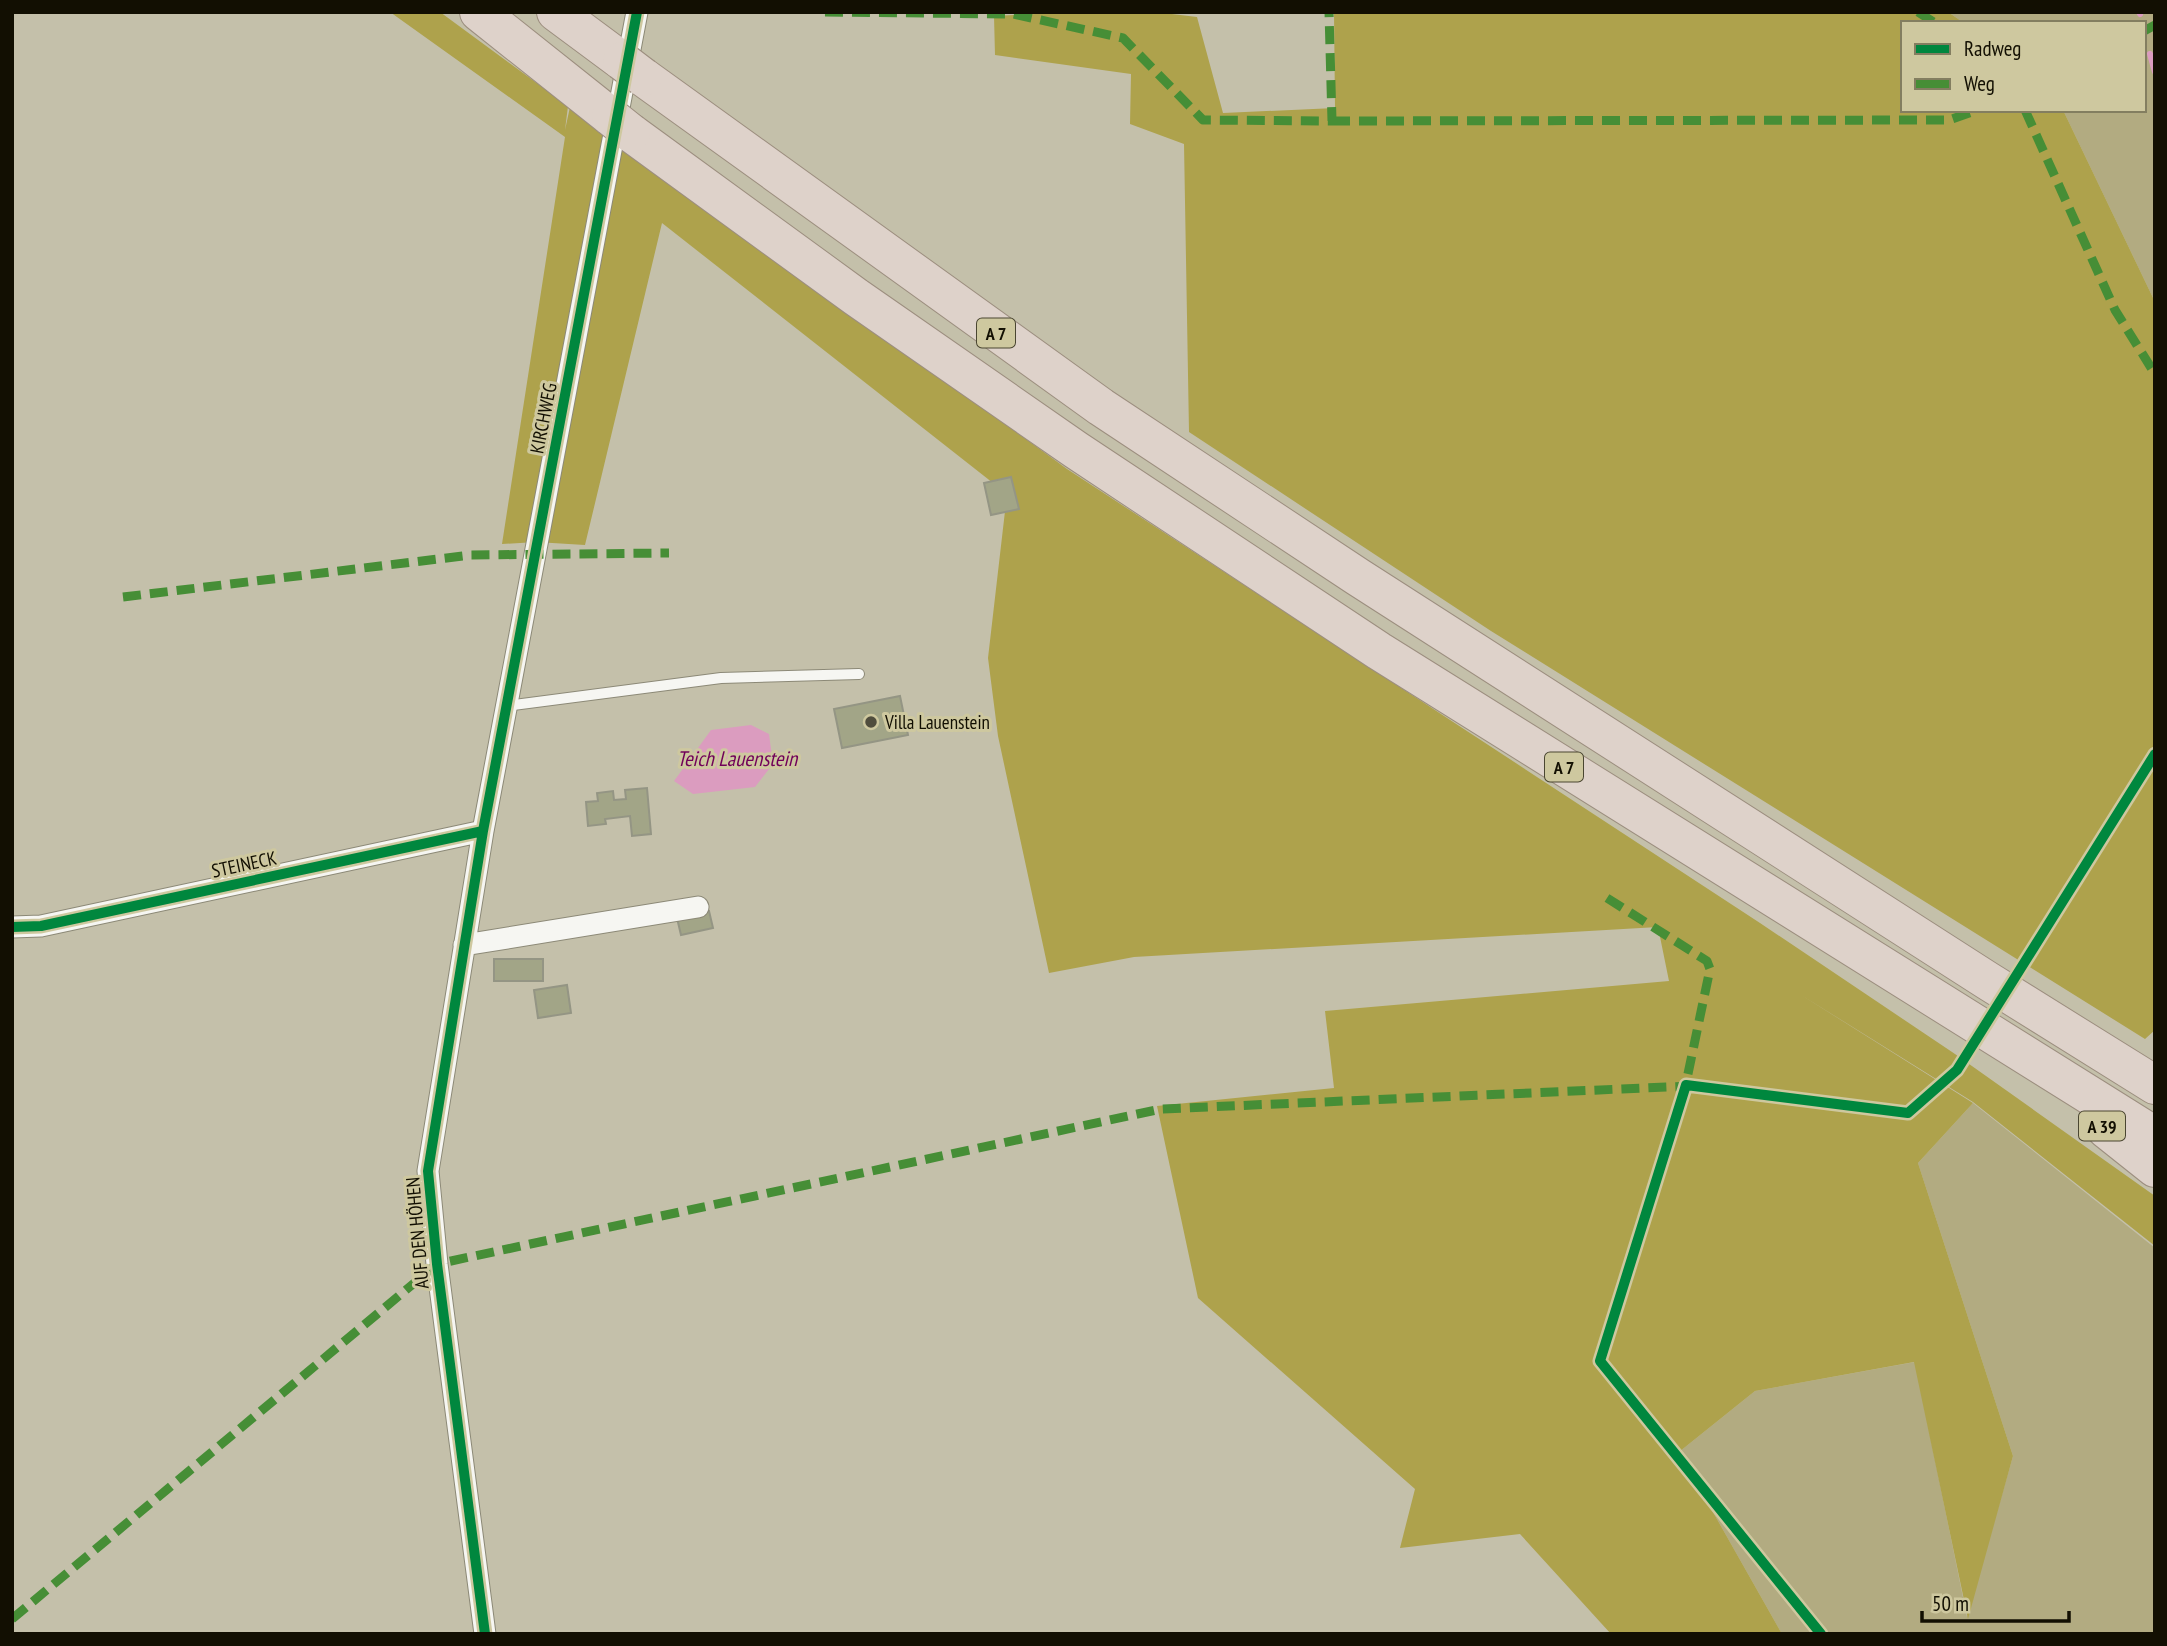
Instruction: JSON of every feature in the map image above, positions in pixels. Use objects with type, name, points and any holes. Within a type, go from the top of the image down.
[{"type":"highway","name":"A 7","points":[[479,12],[621,125],[856,297],[1076,450],[1367,643],[2155,1136]]},
{"type":"highway","name":"A 7","points":[[556,12],[884,254],[1113,415],[1358,577],[2155,1085]]},
{"type":"highway","name":"A 39","points":[[2058,1076],[2088,1115],[2155,1168]]},
{"type":"street","name":"KIRCHWEG","points":[[483,831],[637,12]]},
{"type":"street","name":"STEINECK","points":[[12,927],[41,926],[483,831]]},
{"type":"street","name":"AUF DEN HÖHEN","points":[[483,831],[428,1171],[436,1264],[485,1634]]},
{"type":"street","points":[[464,945],[698,907]]},
{"type":"lane","points":[[506,706],[721,678],[859,674]]},
{"type":"shaded area","points":[[390,12],[440,12],[568,106],[565,130],[570,107],[1067,469],[1760,923],[1955,1054],[2155,1196],[2155,1246],[1973,1102],[1798,993],[1973,1103],[1918,1163],[2013,1456],[1968,1619],[1914,1362],[1755,1391],[1679,1452],[1782,1634],[1611,1634],[1520,1534],[1400,1548],[1415,1489],[1198,1298],[1157,1106],[1334,1088],[1325,1011],[1669,981],[1658,927],[1134,957],[1049,973],[998,736],[988,658],[1007,494],[662,223],[585,545],[536,542],[502,544],[565,137]]},
{"type":"shaded area","points":[[1155,12],[1197,17],[1223,113],[1335,108],[1334,12],[1948,12],[1961,21],[1901,21],[1901,112],[2064,112],[2155,302],[2155,1030],[2145,1039],[1491,631],[1189,432],[1184,144],[1130,124],[1131,74],[995,55],[994,16]]},
{"type":"shaded area","points":[[1948,12],[2155,12],[2155,302],[2064,112],[2146,112],[2146,21],[1961,21]]},
{"type":"shaded area","points":[[1973,1103],[2155,1248],[2155,1634],[1782,1634],[1679,1452],[1755,1391],[1915,1362],[1967,1617],[2013,1456],[1918,1163]]},
{"type":"water","name":"Teich Lauenstein","points":[[751,725],[769,734],[773,764],[755,787],[693,794],[674,781],[711,730]]},
{"type":"building","points":[[1011,477],[1019,509],[991,515],[984,483]]},
{"type":"building","name":"Villa Lauenstein","points":[[900,696],[908,735],[842,748],[834,709]]},
{"type":"building","points":[[647,788],[651,834],[632,836],[630,816],[605,819],[606,824],[588,826],[586,802],[598,801],[597,793],[613,791],[614,800],[626,799],[625,790]]},
{"type":"building","points":[[709,911],[713,928],[681,935],[677,918]]},
{"type":"building","points":[[494,959],[543,959],[543,981],[494,981]]},
{"type":"building","points":[[567,985],[571,1013],[538,1018],[534,990]]},
{"type":"waterway","points":[[2150,54],[2155,72]]},
{"type":"marked path","points":[[825,12],[1013,14],[1123,38],[1203,120],[1332,121],[1329,12]]},
{"type":"marked path","points":[[1918,12],[1932,21]]},
{"type":"marked path","points":[[2146,30],[2155,25]]},
{"type":"marked path","points":[[1332,121],[1949,120],[1972,112]]},
{"type":"marked path","points":[[2026,112],[2115,310],[2155,374]]},
{"type":"marked path","points":[[123,597],[471,555],[669,553]]},
{"type":"marked path","points":[[1607,898],[1707,961],[1710,969],[1685,1088]]},
{"type":"marked path","points":[[12,1619],[437,1264],[1161,1109],[1690,1086]]},
{"type":"cycle path","points":[[485,1634],[437,1264],[428,1171],[483,831],[637,12]]},
{"type":"cycle path","points":[[1821,1634],[1600,1361],[1686,1085],[1908,1113],[1957,1070],[2155,754]]},
{"type":"cycle path","points":[[12,927],[41,926],[483,831]]},
{"type":"place","name":"Villa Lauenstein","points":[[871,722]]}]
